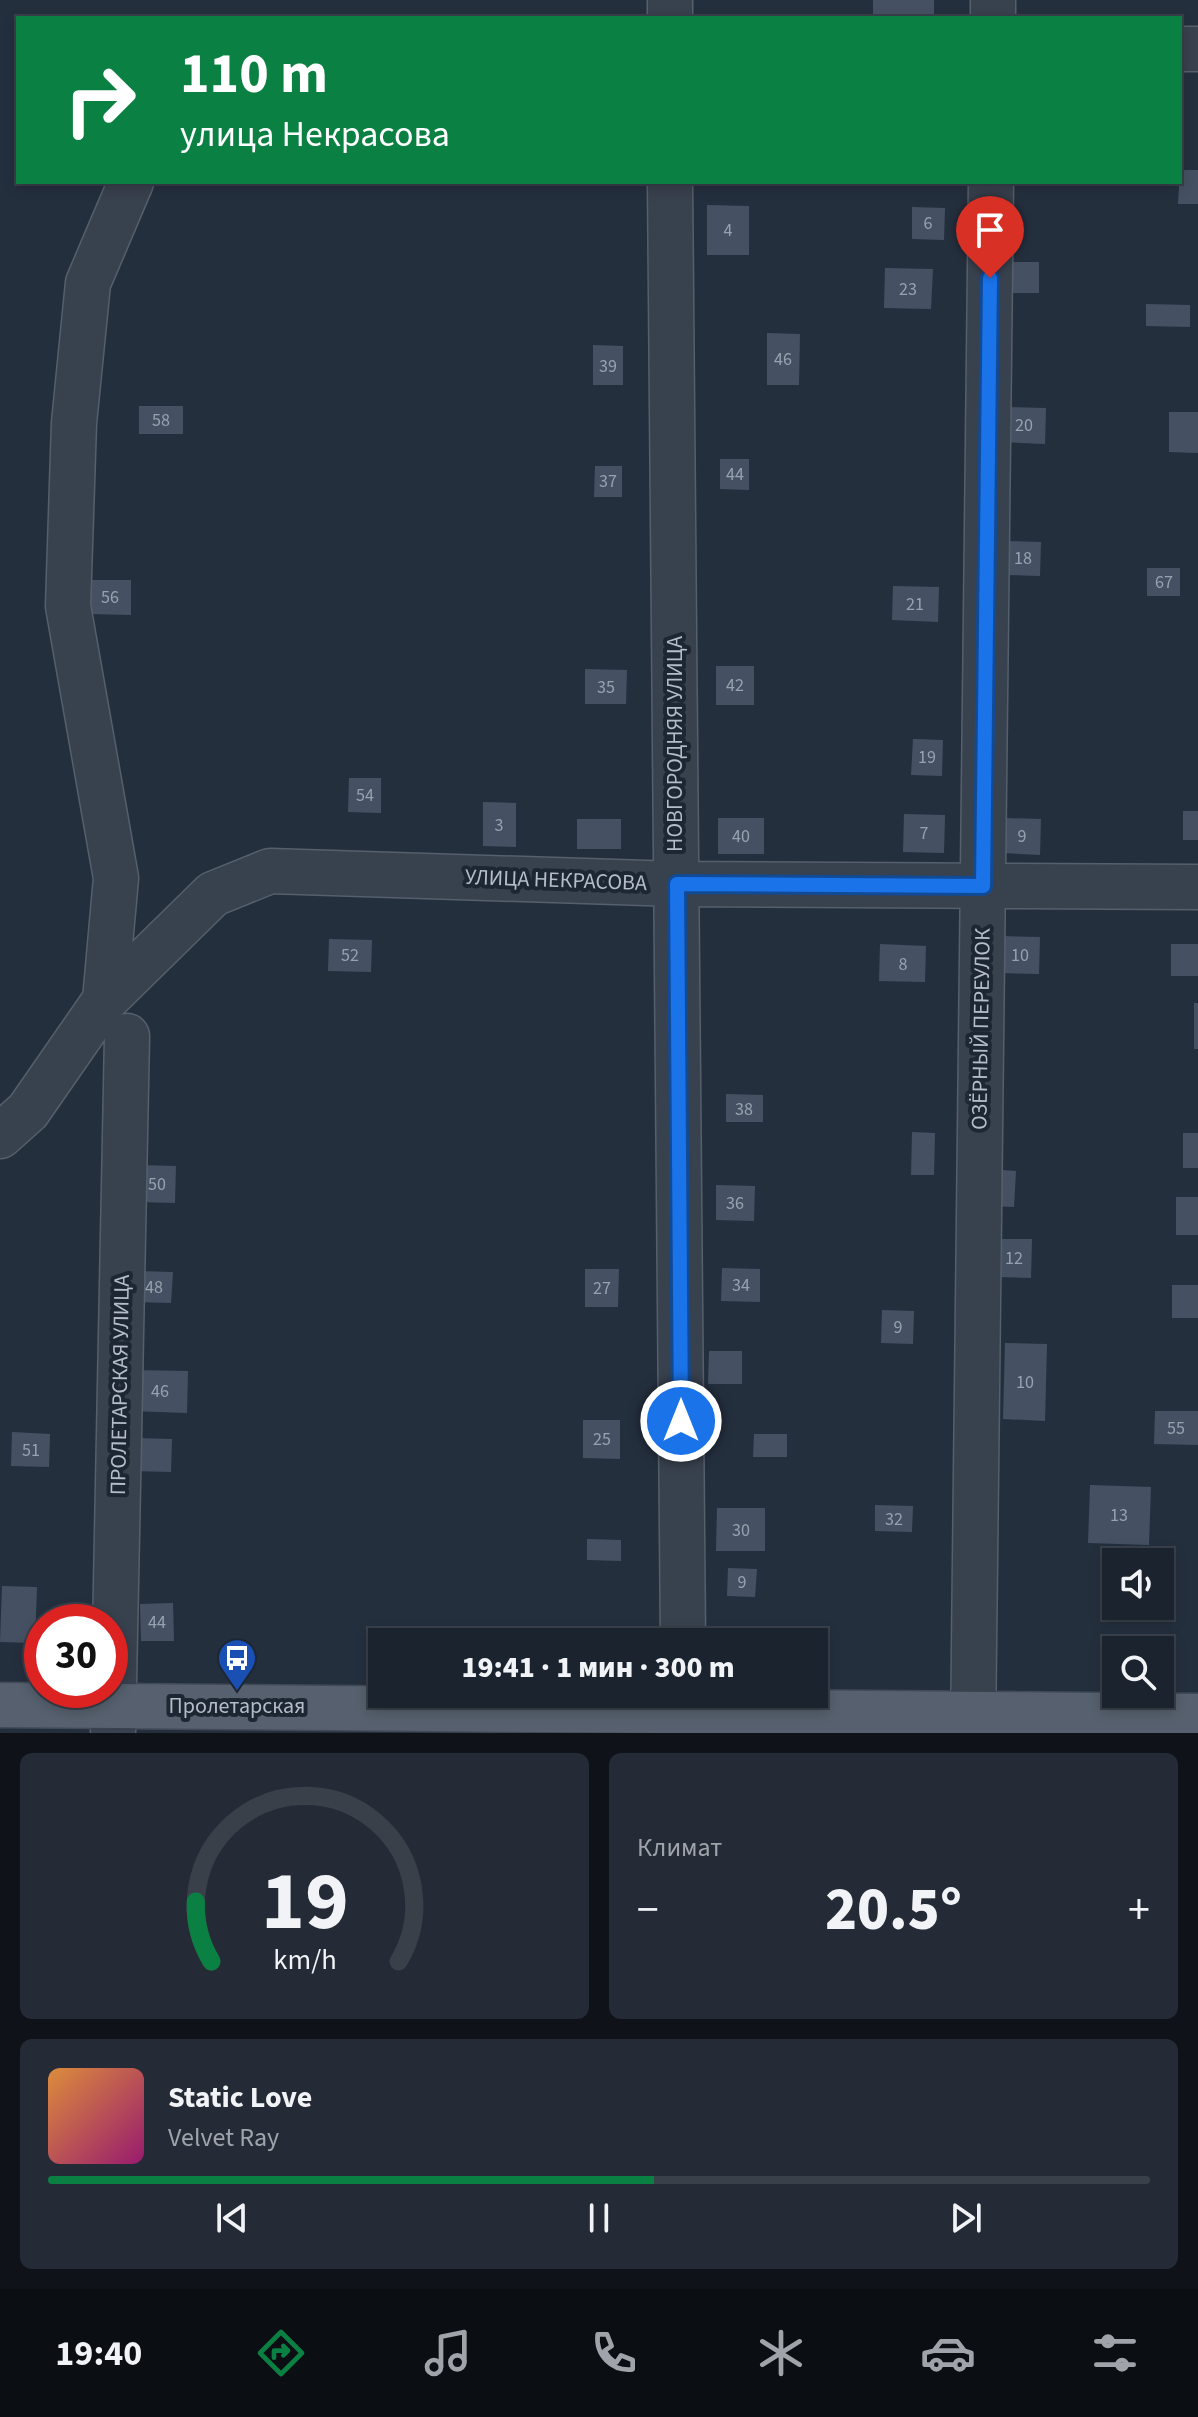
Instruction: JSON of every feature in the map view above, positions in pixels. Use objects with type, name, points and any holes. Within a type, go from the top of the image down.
[{"type":"main road","points":[[0,1705],[113,1720],[684,1713],[973,1724],[1198,1716]]},
{"type":"street","points":[[105,1000],[116,878],[68,606],[74,423],[88,283],[130,184]]},
{"type":"street","name":"НОВГОРОДНЯЯ УЛИЦА","points":[[670,184],[683,1628]]},
{"type":"street","name":"ОЗЁРНЫЙ ПЕРЕУЛОК","points":[[973,1724],[991,184]]},
{"type":"street","name":"УЛИЦА НЕКРАСОВА","points":[[0,1136],[28,1111],[105,1000],[213,894],[270,871],[677,884],[1198,887]]},
{"type":"street","name":"ПРОЛЕТАРСКАЯ УЛИЦА","points":[[113,1720],[127,1036]]},
{"type":"building","points":[[873,0],[934,0],[934,16],[873,16]]},
{"type":"building","points":[[1182,170],[1198,170],[1198,204],[1178,204]]},
{"type":"building","points":[[707,205],[749,206],[749,255],[707,255]]},
{"type":"building","points":[[912,207],[945,208],[944,240],[912,239]]},
{"type":"building","points":[[1007,262],[1039,262],[1039,293],[1007,293]]},
{"type":"building","points":[[885,268],[933,269],[931,309],[884,308]]},
{"type":"building","points":[[1146,304],[1190,305],[1190,327],[1146,326]]},
{"type":"building","points":[[767,333],[800,334],[799,385],[767,385]]},
{"type":"building","points":[[593,345],[623,346],[623,385],[593,385]]},
{"type":"building","points":[[139,406],[183,406],[183,434],[139,434]]},
{"type":"building","points":[[1003,407],[1046,408],[1045,444],[1002,442]]},
{"type":"building","points":[[1169,412],[1198,412],[1198,453],[1169,452]]},
{"type":"building","points":[[720,459],[749,459],[749,490],[720,489]]},
{"type":"building","points":[[595,466],[622,466],[622,497],[594,497]]},
{"type":"building","points":[[1007,541],[1041,542],[1040,576],[1005,575]]},
{"type":"building","points":[[1147,568],[1180,568],[1180,596],[1147,596]]},
{"type":"building","points":[[90,580],[131,580],[131,615],[90,614]]},
{"type":"building","points":[[893,586],[939,587],[938,622],[892,620]]},
{"type":"building","points":[[716,666],[754,666],[754,705],[716,705]]},
{"type":"building","points":[[585,669],[627,670],[626,704],[585,704]]},
{"type":"building","points":[[913,739],[943,740],[942,776],[911,775]]},
{"type":"building","points":[[349,778],[381,778],[381,813],[348,812]]},
{"type":"building","points":[[483,802],[516,803],[516,847],[483,846]]},
{"type":"building","points":[[1183,811],[1198,811],[1198,840],[1183,840]]},
{"type":"building","points":[[904,814],[945,815],[944,853],[903,852]]},
{"type":"building","points":[[718,818],[764,818],[764,854],[718,854]]},
{"type":"building","points":[[1004,818],[1041,819],[1040,855],[1003,853]]},
{"type":"building","points":[[577,819],[621,819],[621,849],[577,849]]},
{"type":"building","points":[[1001,936],[1040,937],[1039,974],[1000,973]]},
{"type":"building","points":[[329,939],[372,940],[371,972],[328,971]]},
{"type":"building","points":[[880,944],[926,946],[925,982],[879,981]]},
{"type":"building","points":[[1171,944],[1198,944],[1198,976],[1171,976]]},
{"type":"building","points":[[1194,1003],[1198,1003],[1198,1049],[1194,1049]]},
{"type":"building","points":[[726,1094],[763,1095],[763,1122],[726,1122]]},
{"type":"building","points":[[912,1132],[935,1133],[934,1175],[911,1175]]},
{"type":"building","points":[[1183,1133],[1198,1133],[1198,1168],[1183,1168]]},
{"type":"building","points":[[139,1165],[176,1166],[175,1203],[138,1202]]},
{"type":"building","points":[[989,1169],[1016,1171],[1014,1207],[988,1206]]},
{"type":"building","points":[[716,1185],[755,1186],[754,1221],[716,1220]]},
{"type":"building","points":[[1176,1197],[1198,1197],[1198,1235],[1176,1235]]},
{"type":"building","points":[[998,1239],[1032,1239],[1031,1278],[997,1277]]},
{"type":"building","points":[[722,1268],[760,1269],[760,1302],[721,1301]]},
{"type":"building","points":[[585,1269],[619,1269],[618,1307],[585,1307]]},
{"type":"building","points":[[136,1271],[173,1272],[171,1303],[135,1302]]},
{"type":"building","points":[[1172,1285],[1198,1285],[1198,1318],[1172,1318]]},
{"type":"building","points":[[882,1310],[914,1311],[913,1344],[881,1343]]},
{"type":"building","points":[[1005,1343],[1047,1344],[1045,1421],[1003,1419]]},
{"type":"building","points":[[709,1351],[742,1351],[742,1384],[708,1384]]},
{"type":"building","points":[[132,1370],[188,1371],[187,1413],[131,1411]]},
{"type":"building","points":[[1155,1411],[1198,1411],[1198,1445],[1154,1444]]},
{"type":"building","points":[[583,1420],[620,1420],[620,1459],[583,1458]]},
{"type":"building","points":[[12,1432],[50,1434],[49,1467],[11,1466]]},
{"type":"building","points":[[754,1434],[787,1434],[787,1457],[753,1457]]},
{"type":"building","points":[[134,1438],[172,1439],[171,1472],[133,1471]]},
{"type":"building","points":[[1090,1485],[1151,1487],[1149,1545],[1088,1543]]},
{"type":"building","points":[[875,1505],[913,1506],[912,1532],[875,1531]]},
{"type":"building","points":[[717,1508],[765,1508],[765,1551],[716,1551]]},
{"type":"building","points":[[587,1539],[621,1540],[621,1561],[587,1560]]},
{"type":"building","points":[[728,1568],[757,1569],[755,1597],[727,1596]]},
{"type":"building","points":[[2,1586],[37,1587],[36,1604],[24,1604],[24,1643],[0,1642]]},
{"type":"building","points":[[173,1603],[174,1641],[141,1641],[140,1604]]},
{"type":"place","name":"Пролетарская","points":[[237,1692]]},
{"type":"route","points":[[681,1421],[677,884],[983,886],[990,278]]}]
